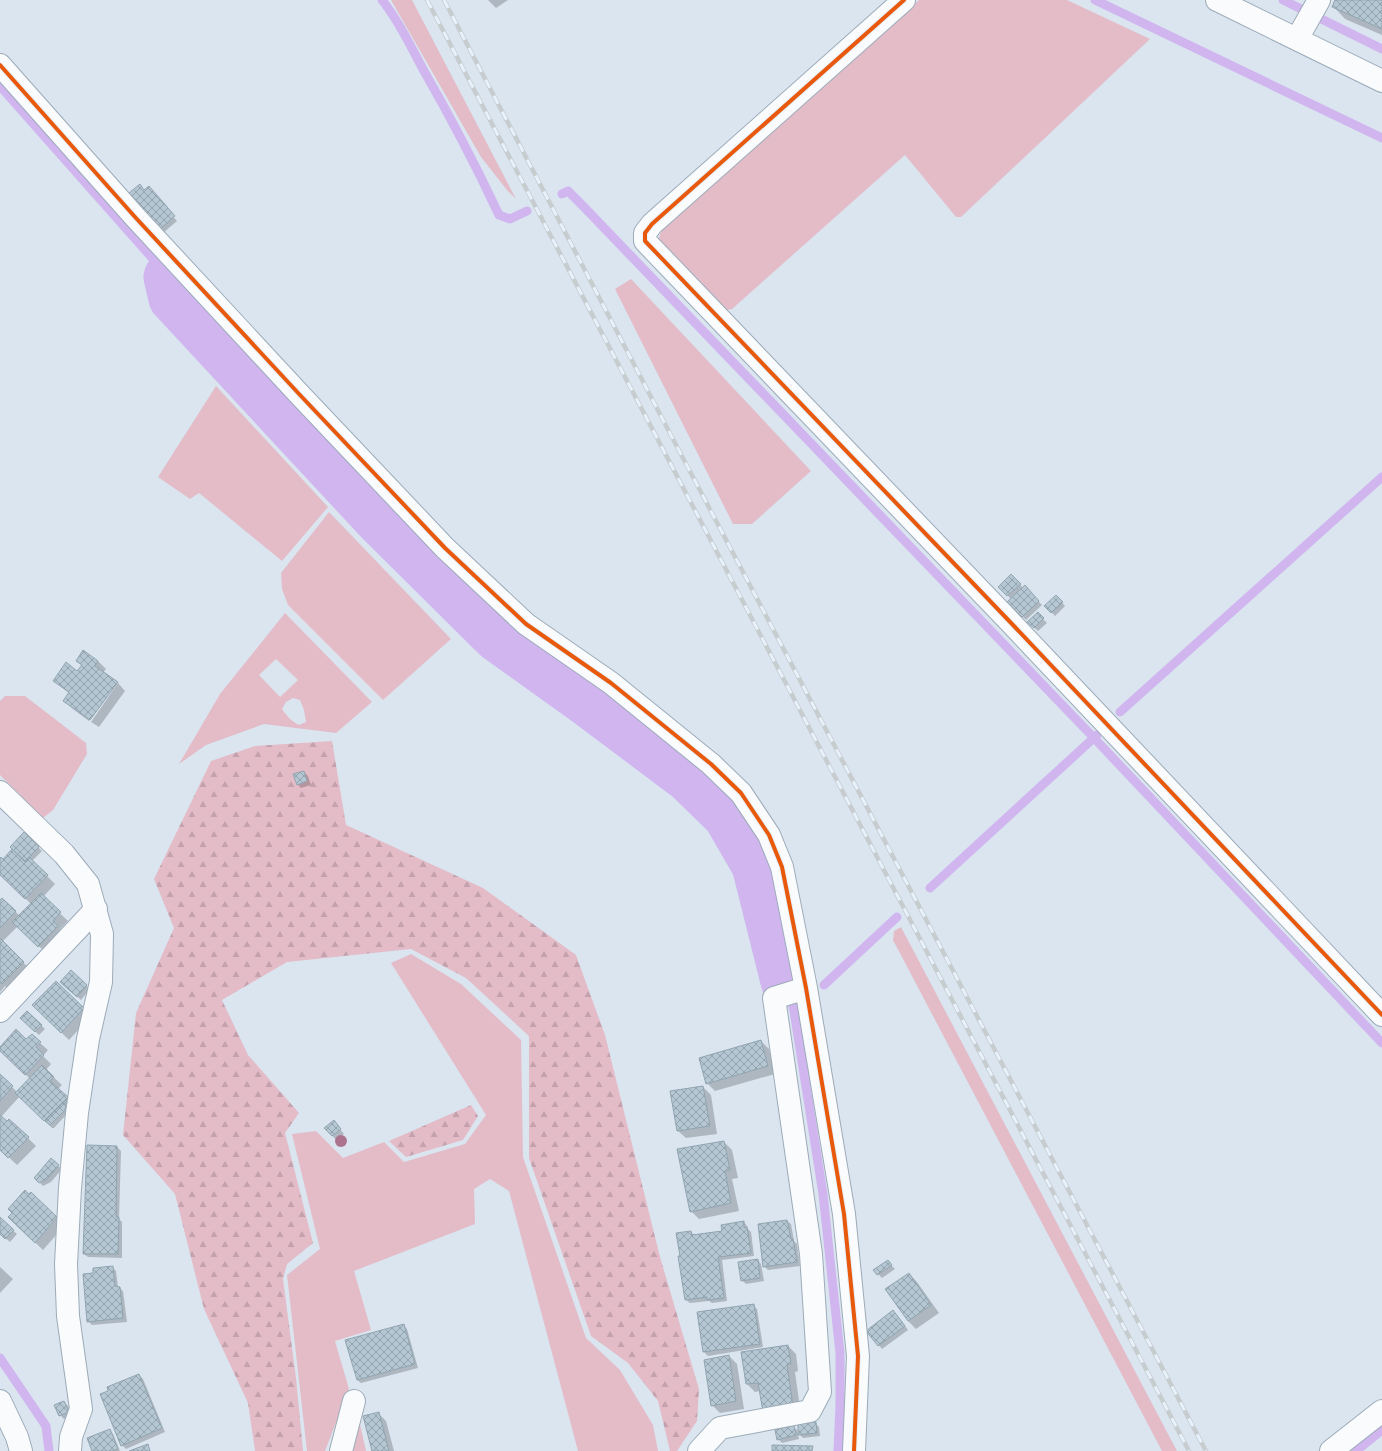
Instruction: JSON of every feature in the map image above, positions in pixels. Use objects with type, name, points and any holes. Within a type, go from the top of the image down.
[{"type":"street","points":[[904,0],[652,224],[645,233],[645,241],[1013,624],[1382,1015]]},
{"type":"street","points":[[1218,0],[1302,32],[1382,81]]},
{"type":"street","points":[[1302,32],[1319,2]]},
{"type":"street","points":[[0,65],[305,401],[445,548],[526,624],[611,683],[712,764],[741,792],[769,835],[782,867],[794,992],[844,1214],[858,1356],[854,1451]]},
{"type":"street","points":[[0,792],[64,854],[88,884],[102,934],[101,982],[88,1039],[77,1113],[70,1188],[66,1264],[68,1316],[81,1409],[71,1437],[70,1451]]},
{"type":"street","points":[[0,1011],[96,909]]},
{"type":"street","points":[[699,1451],[720,1428],[810,1411],[820,1392],[811,1254],[774,998],[794,992]]},
{"type":"street","points":[[341,1451],[354,1401]]},
{"type":"street","points":[[1,1404],[17,1437],[21,1451]]},
{"type":"street","points":[[1331,1451],[1382,1411]]},
{"type":"green space","points":[[391,0],[412,0],[516,199],[481,157]]},
{"type":"green space","points":[[919,0],[1067,0],[1150,39],[961,217],[956,217],[905,155],[732,309],[724,311],[661,247],[659,238],[662,228]]},
{"type":"green space","points":[[631,279],[811,471],[752,524],[733,524],[615,289]]},
{"type":"green space","points":[[216,386],[328,507],[282,561],[199,493],[190,499],[158,477]]},
{"type":"green space","points":[[329,512],[451,639],[383,700],[288,605],[282,589],[281,573]]},
{"type":"green space","points":[[285,613],[372,702],[336,733],[264,724],[206,745],[179,764],[220,694]],"holes":[[[276,659],[298,680],[280,697],[259,675]],[[293,698],[300,700],[304,710],[306,722],[299,725],[289,718],[282,709],[286,702]]]},
{"type":"green space","points":[[5,696],[25,696],[86,743],[87,754],[53,810],[43,818],[0,775],[0,701]]},
{"type":"green space","points":[[332,741],[346,825],[483,888],[576,955],[605,1035],[660,1257],[699,1389],[697,1421],[677,1451],[670,1451],[658,1401],[628,1363],[591,1336],[529,1158],[529,1036],[466,978],[411,949],[287,962],[222,1000],[248,1055],[299,1113],[285,1133],[313,1243],[287,1264],[283,1279],[296,1378],[303,1451],[255,1451],[248,1403],[204,1309],[175,1194],[123,1135],[136,1013],[174,928],[154,879],[211,761],[255,746]]},
{"type":"green space","points":[[901,927],[1177,1451],[1162,1451],[893,940],[894,931]]},
{"type":"green space","points":[[411,954],[461,984],[521,1040],[523,1157],[586,1338],[620,1370],[653,1425],[658,1451],[578,1451],[509,1191],[490,1179],[474,1189],[475,1224],[354,1271],[371,1330],[335,1341],[349,1389],[325,1451],[307,1451],[287,1275],[320,1249],[292,1134],[316,1131],[343,1158],[384,1142],[404,1162],[465,1144],[486,1115],[391,963]]},
{"type":"green space","points":[[471,1105],[478,1116],[463,1140],[406,1157],[389,1141]]},
{"type":"green space","points":[[359,1420],[366,1451],[353,1451]]},
{"type":"building","points":[[1335,0],[1382,0],[1382,29],[1332,7]]},
{"type":"building","points":[[140,184],[144,190],[149,186],[175,216],[159,230],[129,193]]},
{"type":"building","points":[[1011,574],[1021,584],[1007,596],[998,587]]},
{"type":"building","points":[[1025,585],[1039,601],[1022,617],[1007,602]]},
{"type":"building","points":[[1056,595],[1063,602],[1051,613],[1044,606]]},
{"type":"building","points":[[1038,612],[1044,618],[1034,628],[1027,622]]},
{"type":"building","points":[[83,650],[98,661],[95,666],[118,682],[90,720],[63,701],[69,692],[53,681],[66,662],[77,671],[82,665],[76,661]]},
{"type":"building","points":[[304,771],[307,781],[297,785],[293,774]]},
{"type":"building","points":[[24,832],[39,847],[25,861],[10,847]]},
{"type":"building","points":[[12,849],[25,862],[29,857],[48,875],[25,899],[0,875],[0,858],[1,857],[3,859]]},
{"type":"building","points":[[41,893],[61,912],[53,921],[58,926],[38,947],[12,922]]},
{"type":"building","points":[[2,898],[16,911],[0,928],[0,900]]},
{"type":"building","points":[[0,938],[24,962],[2,984],[0,982]]},
{"type":"building","points":[[71,970],[87,985],[77,997],[60,982]]},
{"type":"building","points":[[56,981],[84,1008],[61,1033],[32,1005]]},
{"type":"building","points":[[27,1011],[42,1025],[35,1032],[20,1018]]},
{"type":"building","points":[[16,1029],[26,1039],[32,1034],[41,1042],[36,1047],[44,1055],[25,1075],[0,1051],[0,1047]]},
{"type":"building","points":[[761,1040],[768,1066],[706,1084],[699,1058]]},
{"type":"building","points":[[42,1065],[54,1077],[50,1081],[68,1097],[44,1121],[15,1093]]},
{"type":"building","points":[[0,1074],[13,1086],[0,1101]]},
{"type":"building","points":[[703,1086],[710,1126],[677,1131],[670,1091]]},
{"type":"building","points":[[67,1099],[65,1110],[50,1125],[45,1121]]},
{"type":"building","points":[[0,1115],[7,1121],[9,1119],[29,1137],[8,1158],[0,1150]]},
{"type":"building","points":[[334,1120],[341,1129],[332,1136],[324,1128]]},
{"type":"building","points":[[724,1141],[730,1170],[725,1171],[731,1203],[690,1212],[677,1149]]},
{"type":"building","points":[[87,1145],[117,1146],[116,1217],[119,1217],[118,1254],[83,1254]]},
{"type":"building","points":[[51,1158],[59,1165],[47,1179],[39,1183],[34,1178]]},
{"type":"building","points":[[25,1190],[29,1194],[31,1192],[57,1217],[35,1243],[8,1217],[12,1213],[8,1209]]},
{"type":"building","points":[[0,1217],[14,1230],[5,1239],[0,1234]]},
{"type":"building","points":[[787,1220],[791,1239],[793,1239],[797,1262],[763,1267],[758,1224]]},
{"type":"building","points":[[744,1221],[744,1228],[747,1227],[751,1253],[718,1257],[724,1298],[707,1300],[707,1297],[685,1300],[676,1233],[691,1231],[692,1235],[722,1231],[721,1225]]},
{"type":"building","points":[[758,1259],[760,1278],[741,1281],[738,1262]]},
{"type":"building","points":[[888,1260],[892,1265],[877,1275],[873,1270]]},
{"type":"building","points":[[113,1266],[115,1286],[120,1287],[123,1318],[87,1322],[83,1274],[93,1273],[93,1268]]},
{"type":"building","points":[[909,1273],[931,1305],[908,1321],[885,1289]]},
{"type":"building","points":[[754,1304],[760,1344],[703,1352],[697,1312]]},
{"type":"building","points":[[893,1310],[905,1326],[878,1346],[866,1331]]},
{"type":"building","points":[[404,1324],[415,1364],[357,1380],[345,1340]]},
{"type":"building","points":[[788,1345],[791,1364],[787,1364],[793,1407],[763,1412],[758,1383],[746,1384],[741,1352]]},
{"type":"building","points":[[729,1355],[736,1401],[711,1406],[704,1360]]},
{"type":"building","points":[[139,1374],[162,1428],[121,1446],[100,1394],[108,1391],[107,1387]]},
{"type":"building","points":[[64,1401],[69,1412],[59,1416],[54,1405]]},
{"type":"building","points":[[379,1412],[389,1451],[372,1451],[363,1416]]},
{"type":"building","points":[[816,1422],[817,1433],[798,1435],[798,1424]]},
{"type":"building","points":[[794,1425],[796,1435],[777,1440],[775,1430]]},
{"type":"building","points":[[110,1429],[118,1449],[112,1451],[92,1451],[87,1438]]},
{"type":"building","points":[[148,1444],[150,1451],[129,1451]]},
{"type":"building","points":[[772,1445],[813,1446],[812,1451],[772,1451]]},
{"type":"waterway","points":[[382,0],[399,25],[444,106],[499,215],[510,219],[527,211]]},
{"type":"waterway","points":[[1095,0],[1382,138]]},
{"type":"waterway","points":[[1283,0],[1382,49]]},
{"type":"waterway","points":[[0,86],[169,277]]},
{"type":"waterway","points":[[562,194],[568,191],[583,206],[1094,738],[1382,1043]]},
{"type":"waterway","points":[[169,277],[174,298],[381,521],[497,636],[589,702],[689,777],[728,815],[757,865],[786,981]]},
{"type":"waterway","points":[[1120,712],[1382,477]]},
{"type":"waterway","points":[[930,888],[1097,735]]},
{"type":"waterway","points":[[824,985],[897,917]]},
{"type":"waterway","points":[[786,981],[794,1011],[823,1194],[840,1353],[838,1451]]},
{"type":"waterway","points":[[0,1358],[46,1426],[49,1451]]},
{"type":"waterway","points":[[1356,1451],[1382,1430]]},
{"type":"railway","points":[[427,0],[1189,1451]]},
{"type":"railway","points":[[444,0],[674,441],[1206,1451]]},
{"type":"cycle path","points":[[904,0],[652,224],[645,233],[645,241],[1013,625],[1382,1015]]},
{"type":"cycle path","points":[[0,65],[135,217],[300,395],[445,548],[526,624],[611,683],[711,764],[741,793],[769,835],[782,867],[806,988],[844,1214],[858,1356],[854,1451]]}]
